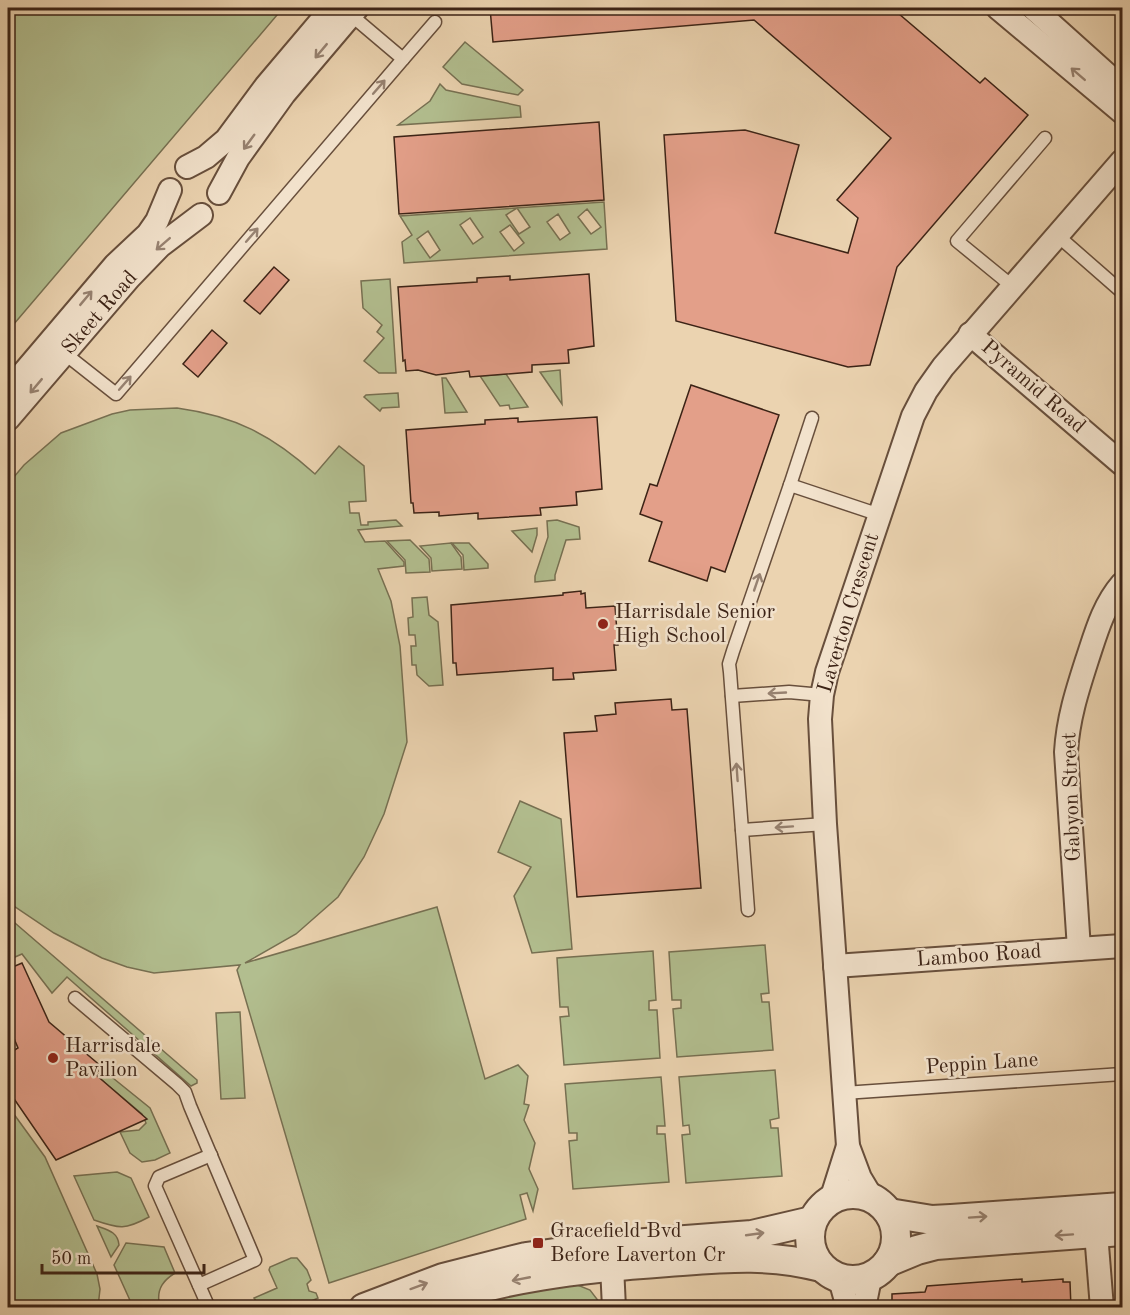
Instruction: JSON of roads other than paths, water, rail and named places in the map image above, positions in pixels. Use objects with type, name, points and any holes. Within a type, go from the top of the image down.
[{"type":"street","points":[[998,8],[1122,112]]},
{"type":"street","points":[[1033,8],[1122,88]]},
{"type":"street","points":[[347,10],[238,158],[212,209],[201,215],[189,215],[179,210],[172,201],[170,190],[175,176],[206,157],[226,140],[266,86],[347,10]]},
{"type":"street","name":"Laverton Crescent","points":[[880,1205],[860,1178],[848,1146],[825,824],[820,719],[827,672],[919,403],[934,379],[970,334],[1122,161]]},
{"type":"street","points":[[187,167],[199,166],[210,171],[217,181],[219,193]]},
{"type":"street","name":"Skeet Road","points":[[8,391],[115,265],[148,234],[157,221],[170,190]]},
{"type":"street","name":"Skeet Road","points":[[8,419],[129,278],[160,246],[201,215]]},
{"type":"street","name":"Pyramid Road","points":[[970,334],[1122,464]]},
{"type":"street","name":"Gabyon Street","points":[[1079,949],[1066,752],[1068,732],[1071,713],[1098,625],[1107,606],[1122,584]]},
{"type":"street","name":"Lamboo Road","points":[[835,966],[1122,946]]},
{"type":"street","name":"Laverton Crescent","points":[[821,1210],[848,1146]]},
{"type":"street","points":[[364,1308],[443,1278],[526,1257],[606,1246],[752,1235],[821,1210],[844,1195],[858,1194],[880,1205],[920,1218],[951,1219],[1122,1207]]},
{"type":"street","points":[[864,1308],[879,1270],[892,1258],[897,1244],[896,1231],[880,1205]]},
{"type":"street","points":[[821,1210],[809,1243],[813,1254],[831,1273],[848,1308]]},
{"type":"street","points":[[418,1308],[466,1292],[517,1280],[612,1266],[749,1257],[796,1261],[850,1281],[936,1245],[1109,1232],[1102,1308]]},
{"type":"street","points":[[612,1266],[614,1308]]},
{"type":"lane","points":[[347,10],[403,59]]},
{"type":"lane","points":[[64,353],[116,394],[435,22]]},
{"type":"lane","points":[[1012,286],[957,241],[1045,138]]},
{"type":"lane","points":[[1058,236],[1122,292]]},
{"type":"lane","points":[[748,910],[729,664],[812,418]]},
{"type":"lane","points":[[790,485],[880,515]]},
{"type":"lane","points":[[732,696],[789,692],[822,695]]},
{"type":"lane","points":[[742,830],[825,824]]},
{"type":"lane","points":[[75,998],[184,1092],[255,1260],[199,1285]]},
{"type":"lane","name":"Peppin Lane","points":[[844,1093],[1122,1074]]},
{"type":"lane","points":[[209,1308],[156,1185],[156,1180],[211,1155]]},
{"type":"place","name":"Harrisdale Senior High School","points":[[603,624]]},
{"type":"place","name":"Harrisdale Pavilion","points":[[53,1058]]},
{"type":"place","name":"Gracefield Bvd Before Laverton Cr","points":[[538,1243]]}]
